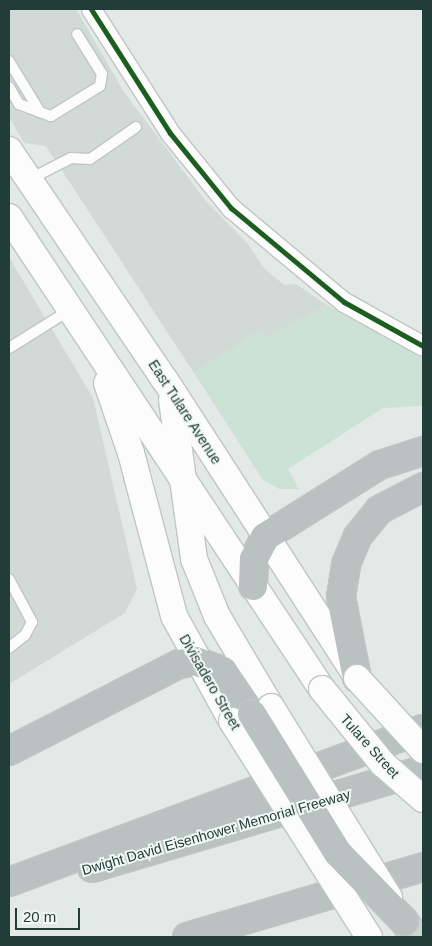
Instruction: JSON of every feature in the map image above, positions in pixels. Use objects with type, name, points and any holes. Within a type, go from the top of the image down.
[{"type":"highway","points":[[253,586],[254,559],[265,537],[380,465],[423,451]]},
{"type":"highway","points":[[355,669],[341,597],[351,549],[379,510],[423,487]]},
{"type":"highway","points":[[9,750],[179,664],[195,661],[223,671],[252,714],[338,853],[409,929]]},
{"type":"highway","points":[[9,882],[423,729]]},
{"type":"highway","name":"Dwight David Eisenhower Memorial Freeway","points":[[9,892],[423,770]]},
{"type":"highway","points":[[188,937],[423,867]]},
{"type":"main road","name":"East Tulare Avenue","points":[[9,150],[19,178],[110,298],[166,380],[265,537],[355,669]]},
{"type":"main road","points":[[9,208],[39,223],[69,269],[110,298]]},
{"type":"main road","points":[[9,217],[68,311],[180,472],[253,586]]},
{"type":"main road","name":"Divisadero Street","points":[[91,343],[131,454],[174,616],[195,661]]},
{"type":"main road","name":"Divisadero Street","points":[[166,380],[178,429],[180,472],[189,534],[204,588],[252,714],[370,937]]},
{"type":"main road","name":"Tulare Street","points":[[253,586],[322,689],[383,764],[423,799]]},
{"type":"main road","points":[[355,669],[423,750]]},
{"type":"street","points":[[91,9],[170,133],[231,208],[344,302],[423,346]]},
{"type":"lane","points":[[9,87],[19,104],[51,116],[100,86],[102,74],[77,34]]},
{"type":"lane","points":[[9,60],[40,112]]},
{"type":"lane","points":[[19,178],[71,158],[90,159],[136,127]]},
{"type":"lane","points":[[9,348],[68,311]]},
{"type":"lane","points":[[9,579],[32,622],[26,635],[9,648]]},
{"type":"shaded area","points":[[9,9],[76,9],[124,92],[205,200],[248,244],[264,268],[284,285],[296,284],[327,305],[268,337],[258,332],[194,373],[46,146],[24,143],[9,117]]},
{"type":"shaded area","points":[[9,257],[93,398],[137,589],[125,613],[9,684]]},
{"type":"green space","points":[[327,305],[423,359],[423,406],[383,408],[288,469],[299,489],[279,489],[263,480],[194,373],[258,331],[268,337]]},
{"type":"cycle path","points":[[91,9],[170,133],[231,208],[344,302],[423,346]]}]
